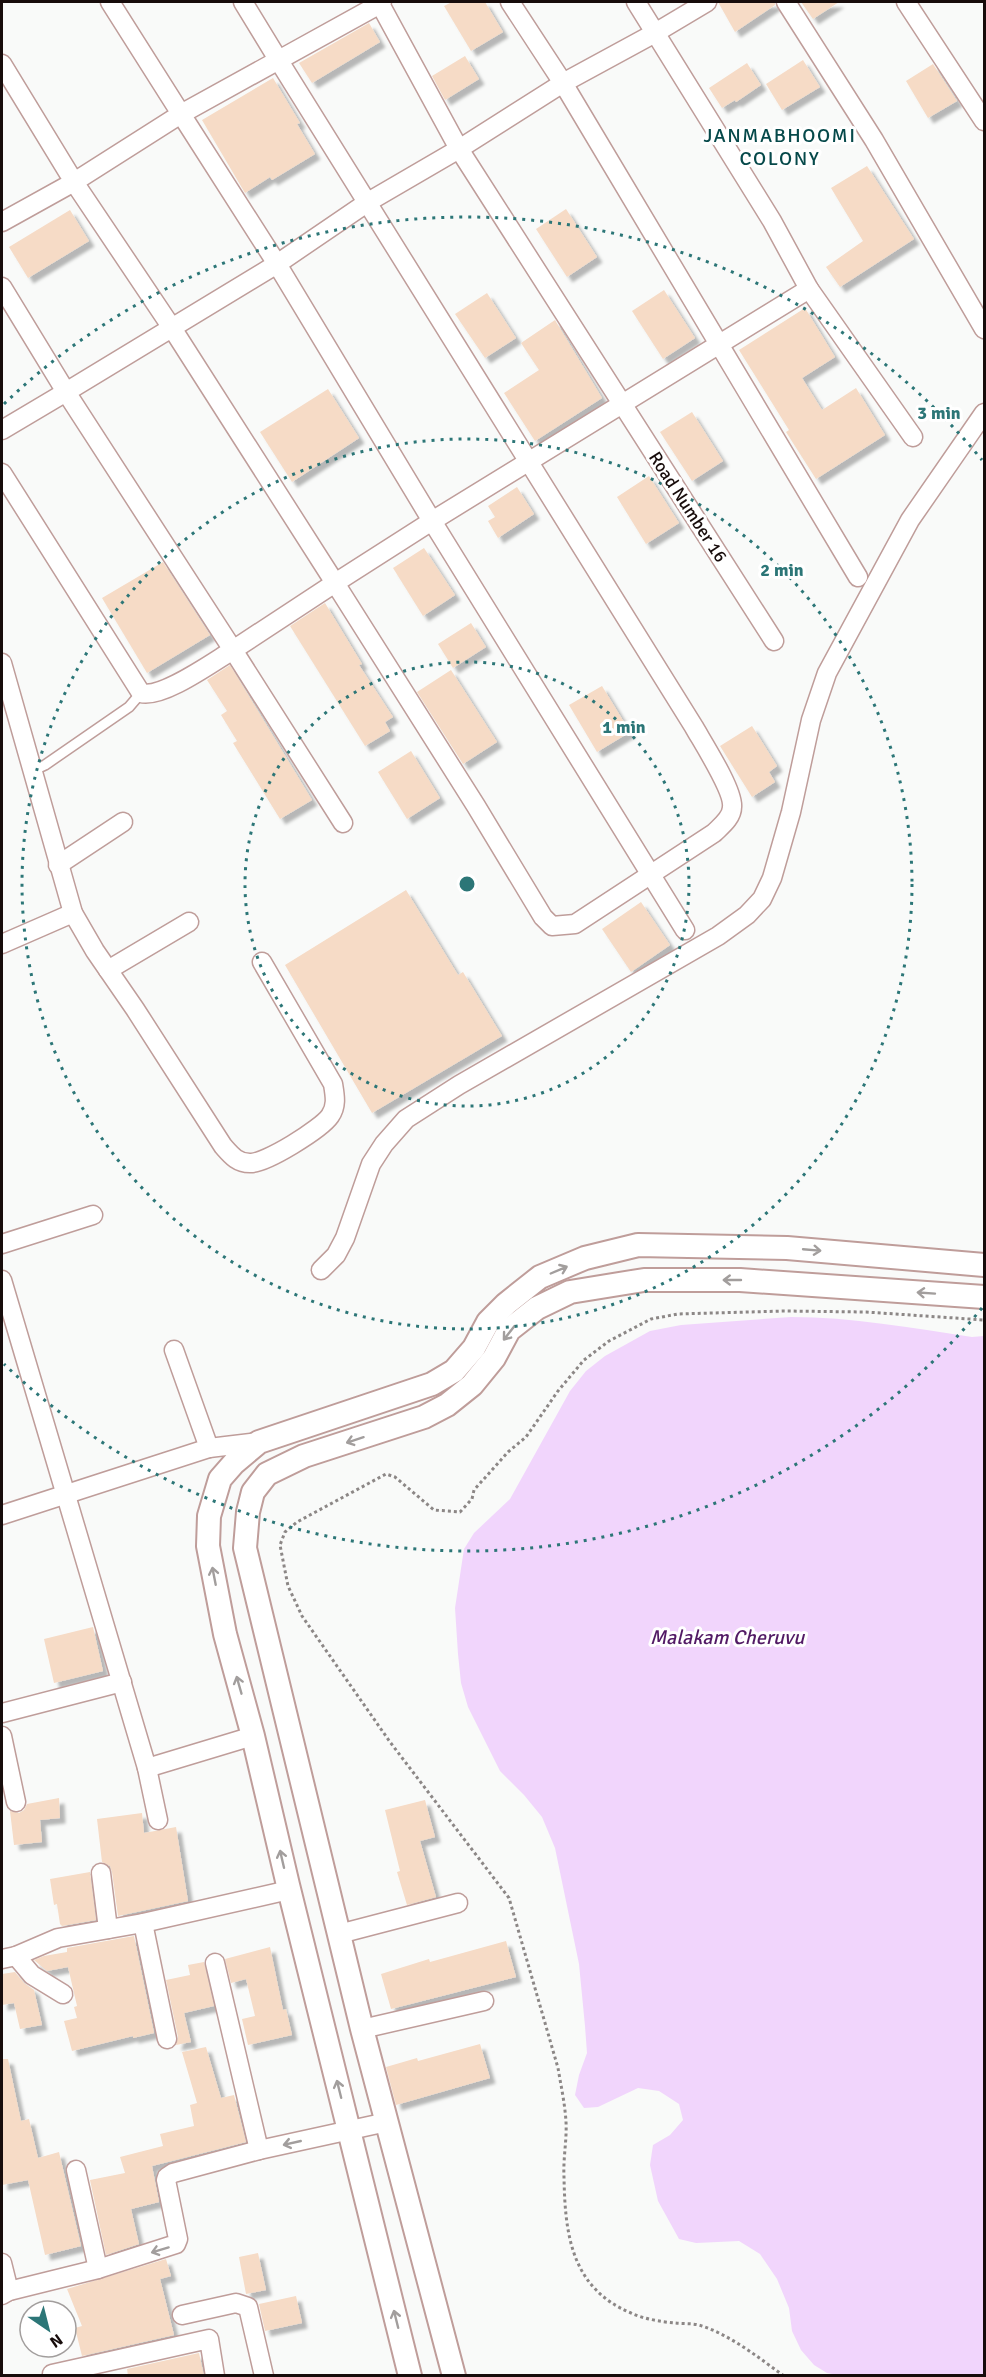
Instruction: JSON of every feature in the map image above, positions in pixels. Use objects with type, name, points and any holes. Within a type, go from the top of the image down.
[{"type":"street","points":[[110,2],[277,264],[432,521],[685,930]]},
{"type":"street","points":[[2,64],[74,182],[172,328],[335,583],[476,806],[543,917],[552,926],[575,924],[714,833],[727,821],[733,807],[727,787],[694,727],[243,2]]},
{"type":"street","points":[[510,2],[563,83],[858,577]]},
{"type":"street","points":[[636,2],[772,221],[809,289],[913,436]]},
{"type":"street","points":[[2,429],[277,264],[368,202],[459,149],[563,83],[707,2]]},
{"type":"street","points":[[786,2],[874,140],[984,329]]},
{"type":"street","points":[[906,2],[984,121]]},
{"type":"street","points":[[2,222],[74,182],[181,114],[381,3]]},
{"type":"street","name":"Road Number 16","points":[[381,3],[459,149],[774,641]]},
{"type":"street","points":[[2,287],[66,392],[343,823]]},
{"type":"street","points":[[2,473],[141,693],[149,695],[164,691],[233,650],[528,460],[809,289]]},
{"type":"street","points":[[321,1270],[336,1255],[345,1238],[371,1164],[384,1144],[406,1119],[459,1085],[718,936],[747,915],[762,899],[772,878],[791,812],[810,720],[827,673],[910,520],[984,413]]},
{"type":"street","points":[[2,663],[73,914],[223,1146],[234,1160],[250,1163],[265,1160],[321,1125],[330,1116],[336,1103],[333,1084],[262,962]]},
{"type":"street","points":[[58,866],[123,822]]},
{"type":"street","points":[[2,944],[73,914]]},
{"type":"street","points":[[108,970],[189,922]]},
{"type":"street","points":[[2,1244],[93,1215]]},
{"type":"street","points":[[454,2376],[362,2029],[245,1548],[248,1512],[254,1492],[267,1474],[304,1456],[424,1417],[447,1405],[472,1385],[494,1358],[509,1330],[531,1298],[540,1277],[585,1258],[638,1245],[787,1248],[984,1265]]},
{"type":"street","points":[[2,1280],[122,1682],[147,1768],[159,1820]]},
{"type":"street","points":[[2,1515],[209,1448],[259,1443],[432,1384],[453,1371],[474,1348],[488,1322],[506,1304],[531,1298],[644,1280],[740,1280],[984,1297]]},
{"type":"street","points":[[174,1350],[209,1448]]},
{"type":"street","points":[[432,1384],[447,1405]]},
{"type":"street","points":[[259,1443],[234,1463],[220,1479],[209,1516],[207,1546],[225,1634],[253,1736],[410,2376]]},
{"type":"street","points":[[2,1713],[122,1682]]},
{"type":"street","points":[[2,1736],[16,1802]]},
{"type":"street","points":[[147,1768],[253,1736]]},
{"type":"street","points":[[101,1873],[108,1929]]},
{"type":"street","points":[[9,1957],[58,1938],[143,1923],[289,1890]]},
{"type":"street","points":[[339,1935],[458,1903]]},
{"type":"street","points":[[143,1923],[167,2039]]},
{"type":"street","points":[[9,1957],[32,1975],[63,1994]]},
{"type":"street","points":[[215,1963],[259,2150]]},
{"type":"street","points":[[362,2029],[484,2001]]},
{"type":"street","points":[[2,2263],[5,2293],[98,2269],[173,2246],[178,2242],[166,2180],[170,2174],[259,2150],[387,2122]]},
{"type":"street","points":[[76,2170],[98,2269]]},
{"type":"street","points":[[182,2315],[236,2303],[248,2307],[264,2376]]},
{"type":"street","points":[[52,2376],[52,2374],[209,2339],[215,2376]]},
{"type":"lane","points":[[32,771],[45,765],[119,713],[141,693]]},
{"type":"path","points":[[784,2376],[733,2340],[701,2325],[670,2322],[632,2314],[609,2301],[592,2287],[578,2267],[570,2246],[564,2176],[566,2122],[558,2068],[509,1898],[390,1742],[302,1616],[288,1586],[280,1545],[285,1532],[297,1522],[386,1474],[395,1477],[434,1510],[460,1512],[472,1498],[474,1490],[481,1482],[508,1452],[526,1437],[558,1391],[584,1360],[609,1341],[651,1319],[678,1314],[784,1311],[866,1312],[984,1320]]},
{"type":"water","name":"Malakam Cheruvu","points":[[791,1317],[859,1321],[972,1337],[984,1336],[984,2375],[844,2376],[827,2373],[814,2365],[801,2350],[792,2331],[789,2308],[777,2279],[760,2254],[739,2241],[696,2243],[679,2239],[658,2201],[650,2165],[653,2145],[670,2135],[683,2120],[679,2104],[659,2091],[638,2088],[598,2107],[584,2108],[575,2095],[587,2053],[585,2026],[579,1964],[555,1848],[542,1817],[500,1771],[468,1707],[461,1683],[455,1608],[464,1549],[474,1533],[510,1499],[570,1391],[586,1371],[605,1356],[650,1331],[681,1325]]},
{"type":"building","points":[[452,2],[485,2],[503,32],[471,51],[444,6]]},
{"type":"building","points":[[718,2],[775,2],[775,5],[735,32]]},
{"type":"building","points":[[801,2],[839,2],[813,19]]},
{"type":"building","points":[[369,23],[380,42],[312,83],[299,63]]},
{"type":"building","points":[[465,56],[479,79],[445,100],[432,76]]},
{"type":"building","points":[[803,60],[820,87],[782,110],[766,84]]},
{"type":"building","points":[[747,63],[761,85],[736,102],[735,100],[722,108],[709,88]]},
{"type":"building","points":[[933,64],[957,101],[928,118],[906,81]]},
{"type":"building","points":[[273,78],[300,123],[297,124],[315,154],[272,180],[270,177],[245,193],[202,120]]},
{"type":"building","points":[[867,166],[914,239],[840,287],[826,267],[863,241],[831,188]]},
{"type":"building","points":[[566,209],[597,257],[567,277],[536,229]]},
{"type":"building","points":[[70,210],[89,241],[28,278],[9,247]]},
{"type":"building","points":[[664,290],[695,338],[663,359],[632,311]]},
{"type":"building","points":[[487,293],[516,338],[485,358],[455,314]]},
{"type":"building","points":[[805,308],[835,357],[802,378],[822,410],[856,388],[885,435],[816,479],[786,432],[789,430],[739,350]]},
{"type":"building","points":[[555,320],[602,398],[535,441],[504,393],[539,370],[521,343]]},
{"type":"building","points":[[328,389],[359,438],[292,482],[260,432]]},
{"type":"building","points":[[692,412],[723,461],[692,481],[660,432]]},
{"type":"building","points":[[649,476],[679,523],[646,544],[617,497]]},
{"type":"building","points":[[517,487],[534,514],[498,538],[488,521],[495,517],[488,506]]},
{"type":"building","points":[[424,548],[455,595],[423,616],[393,568]]},
{"type":"building","points":[[163,562],[210,635],[147,673],[102,598]]},
{"type":"building","points":[[325,603],[362,664],[359,665],[393,717],[385,722],[390,731],[365,746],[290,626]]},
{"type":"building","points":[[471,623],[486,647],[453,668],[438,644]]},
{"type":"building","points":[[230,665],[312,800],[280,819],[233,743],[237,741],[221,715],[227,711],[207,680]]},
{"type":"building","points":[[451,670],[497,742],[463,764],[417,692]]},
{"type":"building","points":[[602,686],[630,732],[597,752],[569,705]]},
{"type":"building","points":[[752,726],[777,766],[769,772],[775,782],[752,797],[720,746]]},
{"type":"building","points":[[411,751],[440,798],[407,819],[378,772]]},
{"type":"building","points":[[406,890],[458,975],[463,972],[502,1036],[372,1113],[285,965]]},
{"type":"building","points":[[641,902],[670,945],[631,972],[602,929]]},
{"type":"building","points":[[93,1627],[103,1671],[54,1683],[44,1639]]},
{"type":"building","points":[[59,1798],[60,1818],[40,1820],[42,1842],[14,1845],[10,1811],[19,1813],[27,1804]]},
{"type":"building","points":[[425,1800],[435,1837],[420,1841],[436,1897],[407,1905],[397,1872],[400,1871],[385,1810]]},
{"type":"building","points":[[142,1813],[144,1833],[176,1827],[188,1901],[118,1916],[112,1872],[110,1866],[102,1862],[97,1819]]},
{"type":"building","points":[[90,1872],[96,1920],[62,1926],[57,1904],[54,1905],[50,1879]]},
{"type":"building","points":[[134,1936],[154,2033],[72,2051],[64,2021],[77,2018],[74,2007],[77,2006],[68,1967],[47,1971],[34,1960],[67,1952],[67,1948]]},
{"type":"building","points":[[506,1941],[516,1977],[391,2009],[381,1974],[429,1959],[430,1962]]},
{"type":"building","points":[[270,1947],[283,2010],[286,2009],[292,2035],[248,2045],[242,2019],[255,2016],[246,1979],[231,1983],[225,1959]]},
{"type":"building","points":[[204,1962],[214,2006],[184,2013],[191,2042],[176,2045],[178,2037],[166,1980],[190,1975],[188,1965]]},
{"type":"building","points":[[15,1972],[34,1990],[42,2025],[20,2029],[14,2003],[2,2005],[2,1974]]},
{"type":"building","points":[[480,2044],[490,2078],[396,2105],[386,2067]]},
{"type":"building","points":[[206,2047],[221,2098],[234,2095],[246,2142],[152,2166],[159,2202],[131,2209],[139,2244],[106,2255],[90,2180],[125,2173],[120,2157],[163,2146],[160,2134],[194,2126],[190,2105],[197,2103],[182,2052]]},
{"type":"building","points":[[2,2059],[8,2059],[21,2121],[29,2119],[38,2158],[59,2152],[81,2246],[45,2255],[28,2180],[2,2185]]},
{"type":"building","points":[[258,2253],[266,2290],[246,2294],[239,2257]]},
{"type":"building","points":[[166,2259],[171,2276],[160,2279],[174,2335],[82,2356],[78,2340],[78,2327],[82,2326],[78,2316],[78,2299],[71,2299],[67,2289]]},
{"type":"building","points":[[296,2296],[302,2323],[265,2331],[259,2304]]},
{"type":"building","points":[[199,2353],[204,2376],[128,2376],[127,2369]]},
{"type":"district","name":"JANMABHOOMI COLONY","points":[[780,146]]}]
